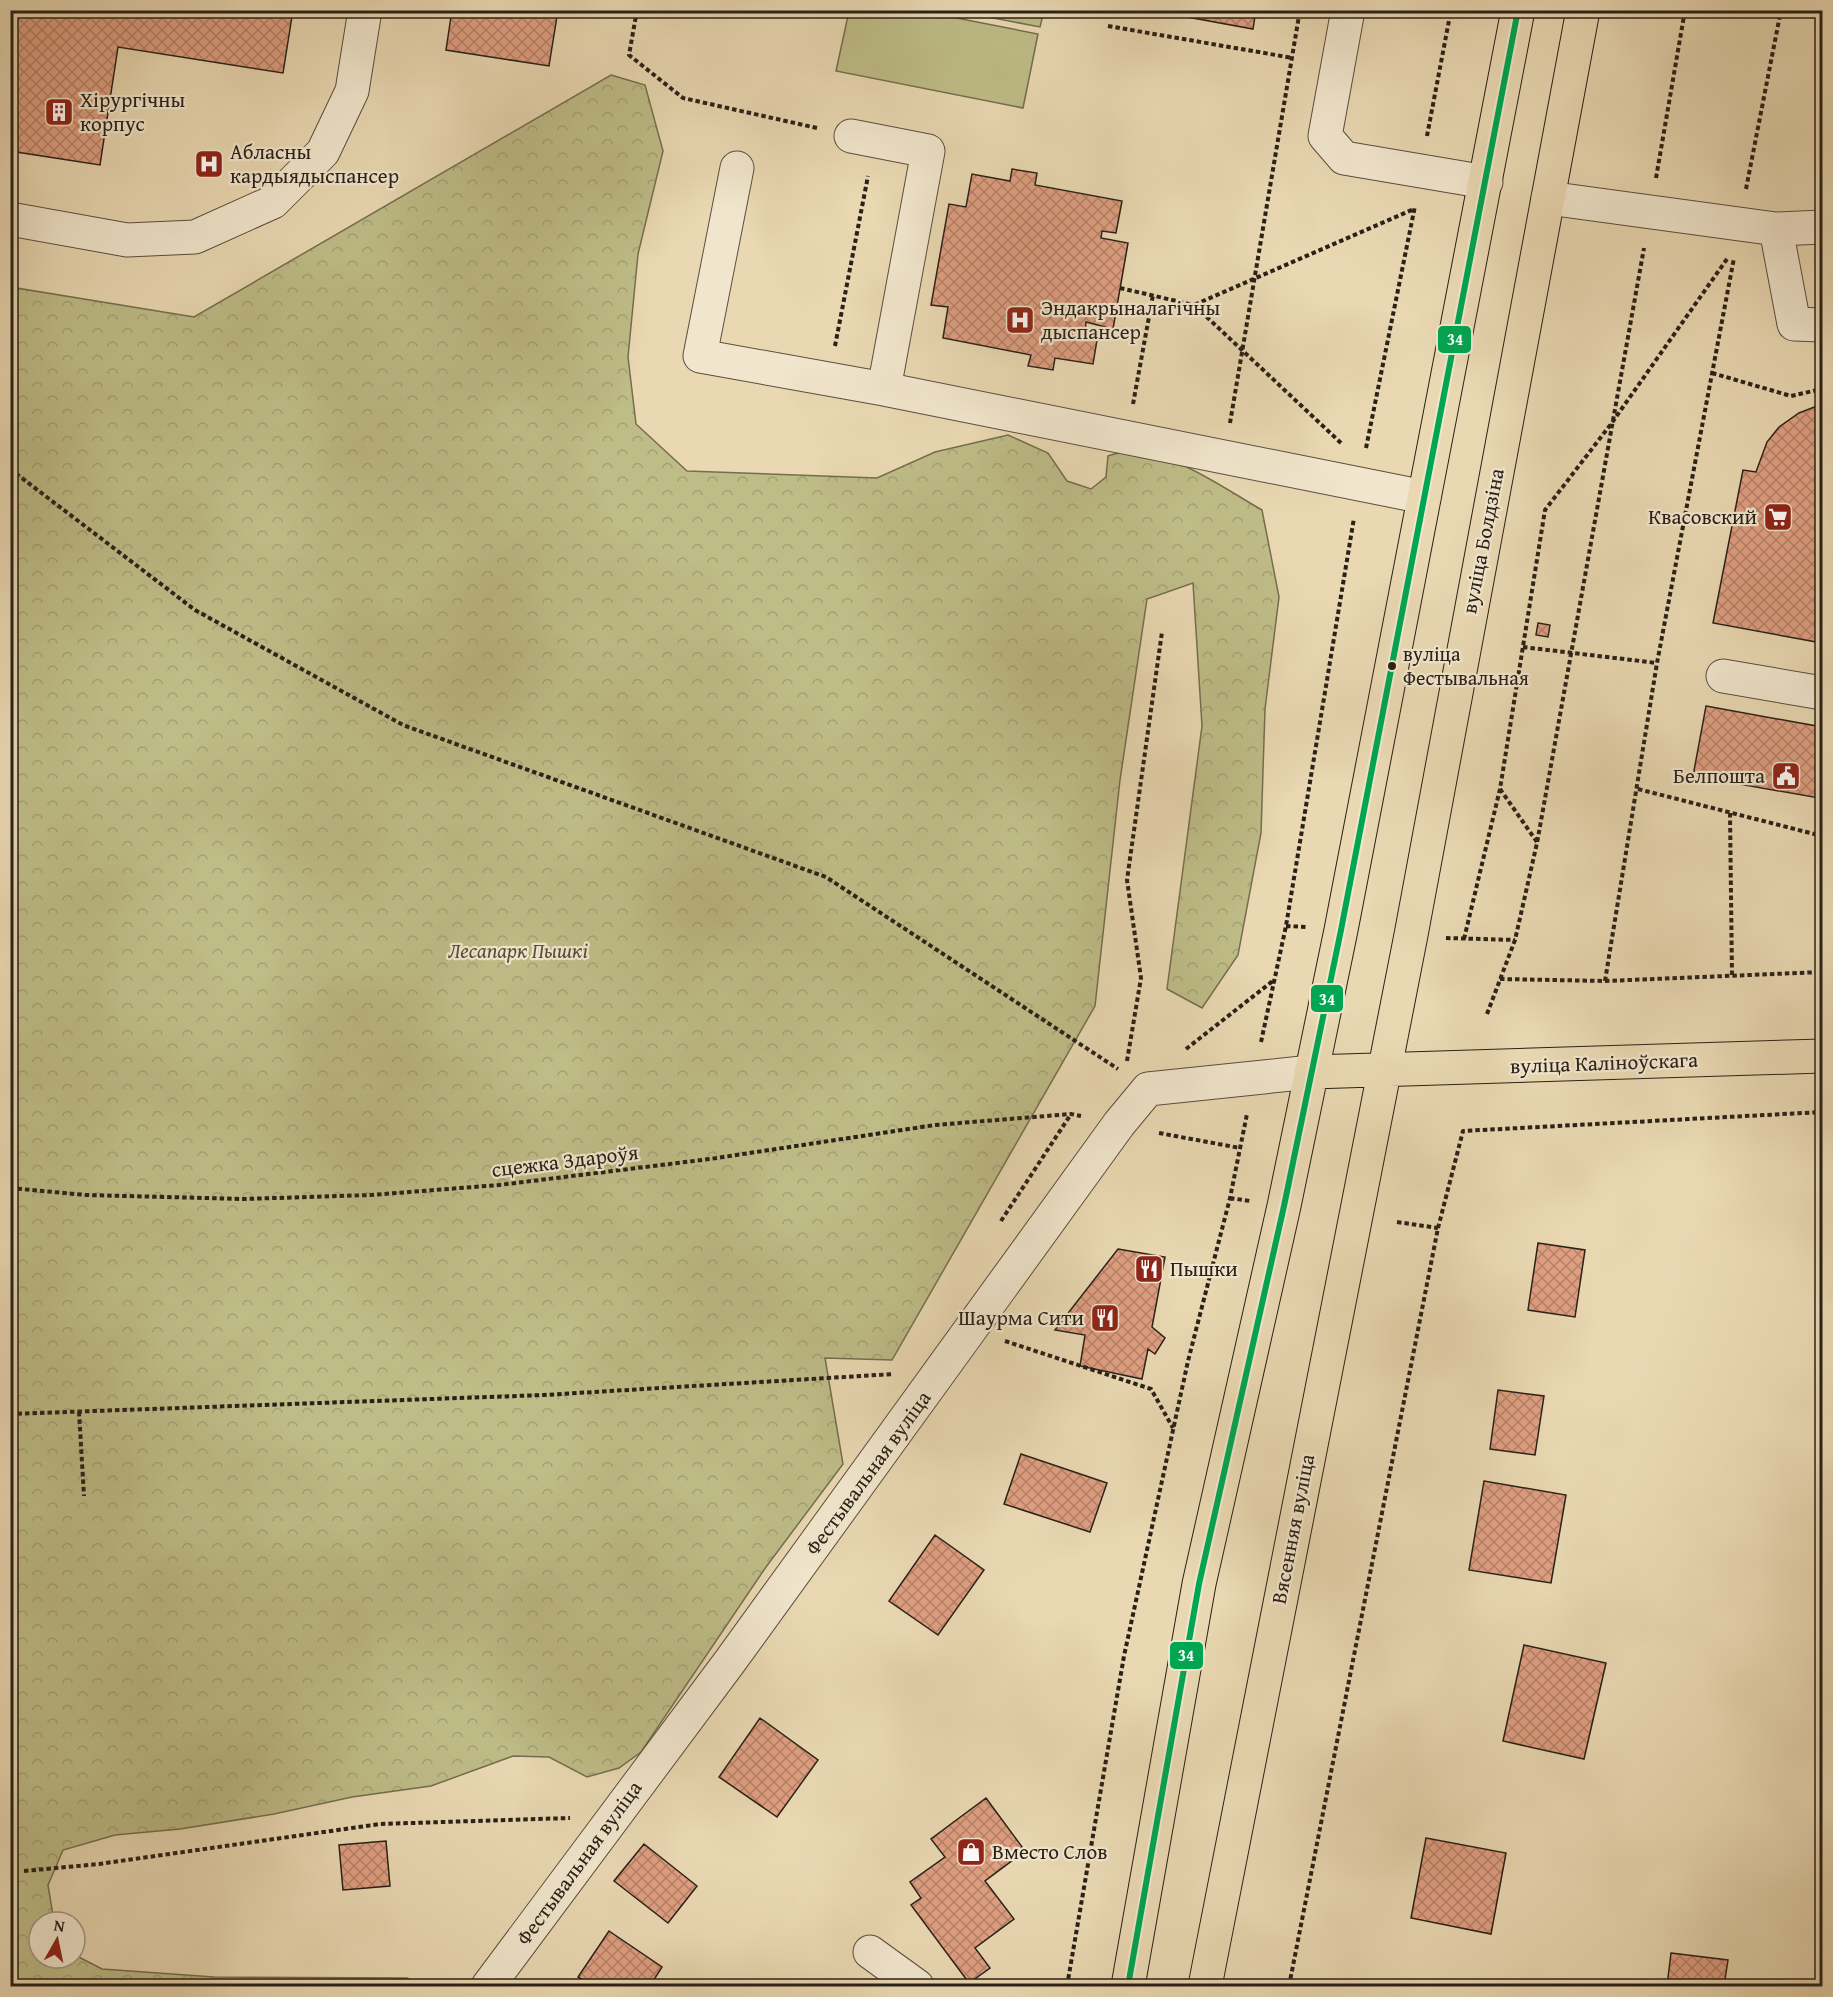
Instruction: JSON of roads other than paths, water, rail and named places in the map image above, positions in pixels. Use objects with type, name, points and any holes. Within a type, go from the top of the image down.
[{"type":"main road","points":[[1128,1986],[1199,1584],[1311,1072],[1518,10]]},
{"type":"main road","name":"вуліца Болдзіна","points":[[1384,1071],[1583,10]]},
{"type":"main road","name":"вуліца Каліноўскага","points":[[1311,1072],[1822,1056]]},
{"type":"main road","name":"Вясенняя вуліца","points":[[1205,1986],[1384,1071]]},
{"type":"street","points":[[10,219],[127,240],[195,237],[273,202],[323,152],[338,122],[352,92],[365,10]]},
{"type":"street","points":[[1348,10],[1325,136],[1344,158],[1486,182]]},
{"type":"street","points":[[863,138],[928,151],[884,389]]},
{"type":"street","points":[[737,168],[700,356],[884,389],[1225,456],[1362,473],[1424,497]]},
{"type":"street","points":[[1548,198],[1651,211],[1738,234],[1776,229],[1822,227]]},
{"type":"street","points":[[1776,229],[1794,324],[1822,325]]},
{"type":"street","points":[[1723,676],[1822,693]]},
{"type":"street","name":"Фестывальная вуліца","points":[[488,1986],[731,1660],[1119,1124],[1136,1081],[1254,1077],[1311,1072]]},
{"type":"street","points":[[870,1952],[917,1986]]},
{"type":"place","name":"Хірургічны корпус","points":[[59,112]]},
{"type":"place","name":"Абласны кардыядыспансер","points":[[209,164]]},
{"type":"place","name":"Эндакрыналагічны дыспансер","points":[[1020,320]]},
{"type":"place","name":"Квасовский","points":[[1778,517]]},
{"type":"place","name":"вуліца Фестывальная","points":[[1392,666]]},
{"type":"place","name":"Белпошта","points":[[1786,776]]},
{"type":"place","name":"Пышки","points":[[1149,1269]]},
{"type":"place","name":"Шаурма Сити","points":[[1105,1318]]},
{"type":"place","name":"Вместо Слов","points":[[971,1852]]},
{"type":"park label","name":"Лесапарк Пышкі","points":[[518,951]]}]
